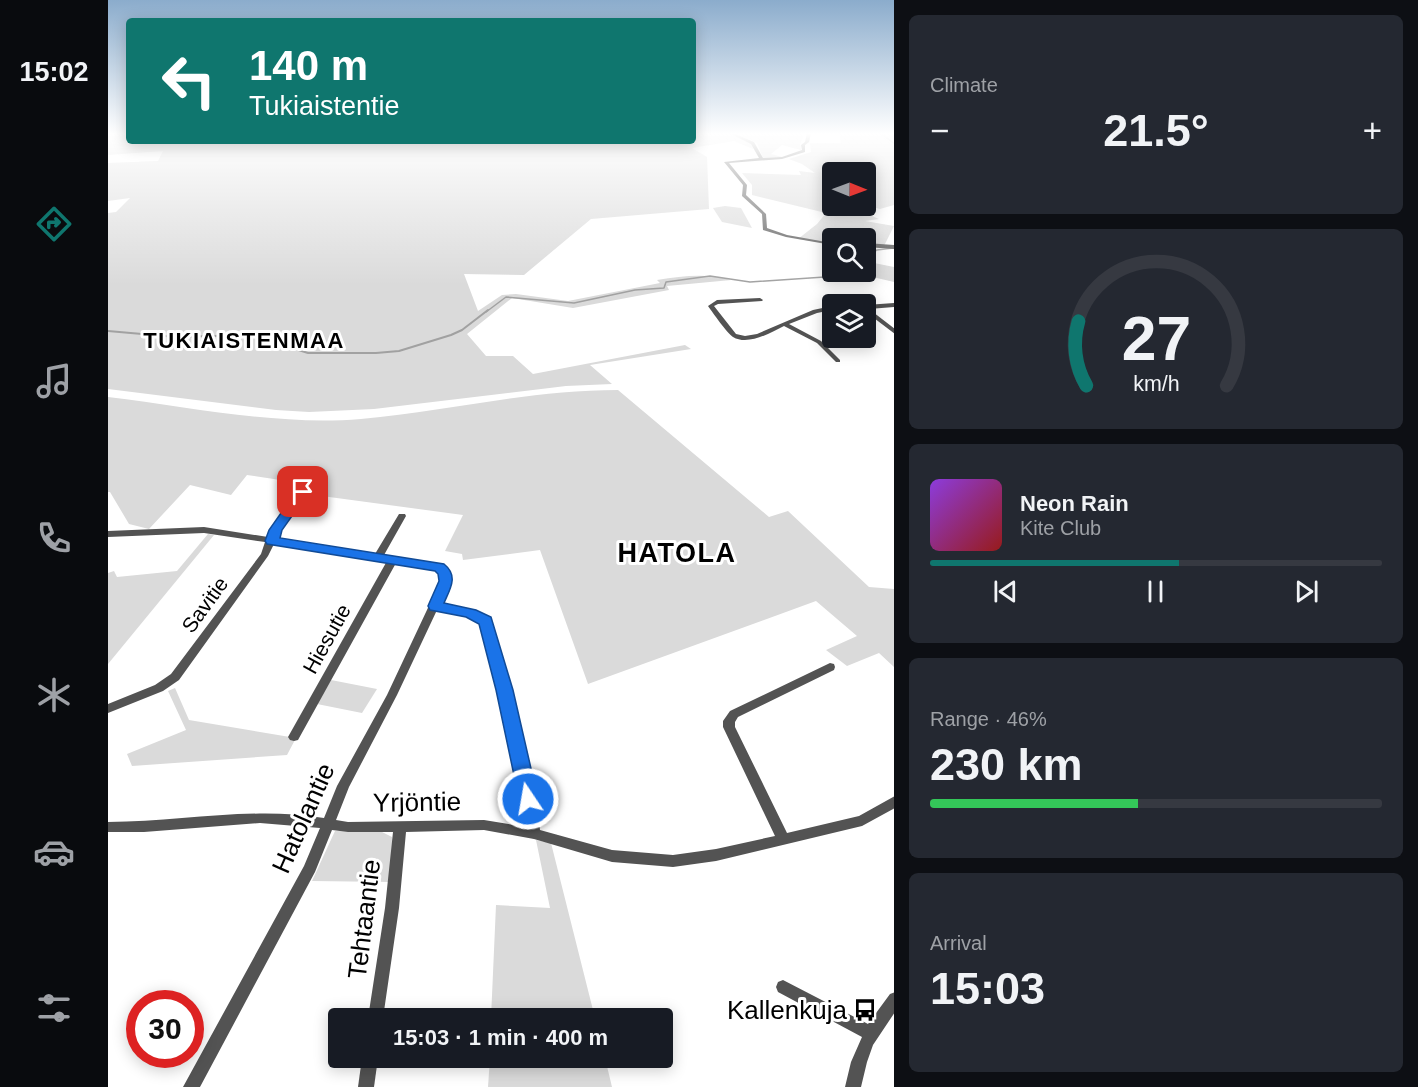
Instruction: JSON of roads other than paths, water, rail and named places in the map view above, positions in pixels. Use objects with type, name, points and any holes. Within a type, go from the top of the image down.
[{"type":"street","points":[[744,184],[744,195],[764,214],[765,229],[786,236],[822,242]]},
{"type":"street","points":[[876,246],[893,247]]},
{"type":"street","points":[[760,300],[719,302],[711,306],[734,335],[740,338],[752,338],[822,310]]},
{"type":"street","points":[[876,307],[894,305]]},
{"type":"street","points":[[876,317],[894,332]]},
{"type":"street","points":[[784,324],[819,342],[838,361]]},
{"type":"street","name":"Savitie","points":[[108,709],[159,688],[175,677],[265,554],[275,530],[303,492]]},
{"type":"street","points":[[378,557],[402,516]]},
{"type":"street","points":[[108,534],[200,530],[393,559]]},
{"type":"street","name":"Hatolantie","points":[[191,1087],[310,868],[351,770],[392,695],[447,581],[445,572],[439,568],[393,559]]},
{"type":"street","name":"Hiesutie","points":[[294,737],[393,559]]},
{"type":"street","points":[[435,606],[478,615],[487,624],[509,708],[534,834]]},
{"type":"street","points":[[783,839],[729,727],[729,721],[734,714],[830,667]]},
{"type":"street","name":"Yrjöntie","points":[[108,826],[144,827],[249,818],[328,822],[348,827],[484,825],[534,834],[612,856],[673,861],[716,855],[862,821],[894,801]]},
{"type":"street","name":"Tehtaantie","points":[[378,1008],[393,908],[400,826]]},
{"type":"street","points":[[783,987],[870,1033]]},
{"type":"street","points":[[853,1087],[862,1052],[870,1033],[894,999]]},
{"type":"street","points":[[366,1087],[369,1068]]},
{"type":"waterway","points":[[876,251],[893,248]]},
{"type":"waterway","points":[[486,312],[506,297],[574,303],[635,290],[664,288],[666,282],[710,276],[750,282],[822,277]]},
{"type":"waterway","points":[[108,331],[176,337],[251,335],[308,353],[376,353],[399,351],[451,335],[462,330],[488,310]]},
{"type":"place","name":"Kallenkuja","points":[[865,1010]]},
{"type":"district","name":"TUKIAISTENMAA","points":[[244,340]]},
{"type":"district","name":"HATOLA","points":[[677,553]]}]
